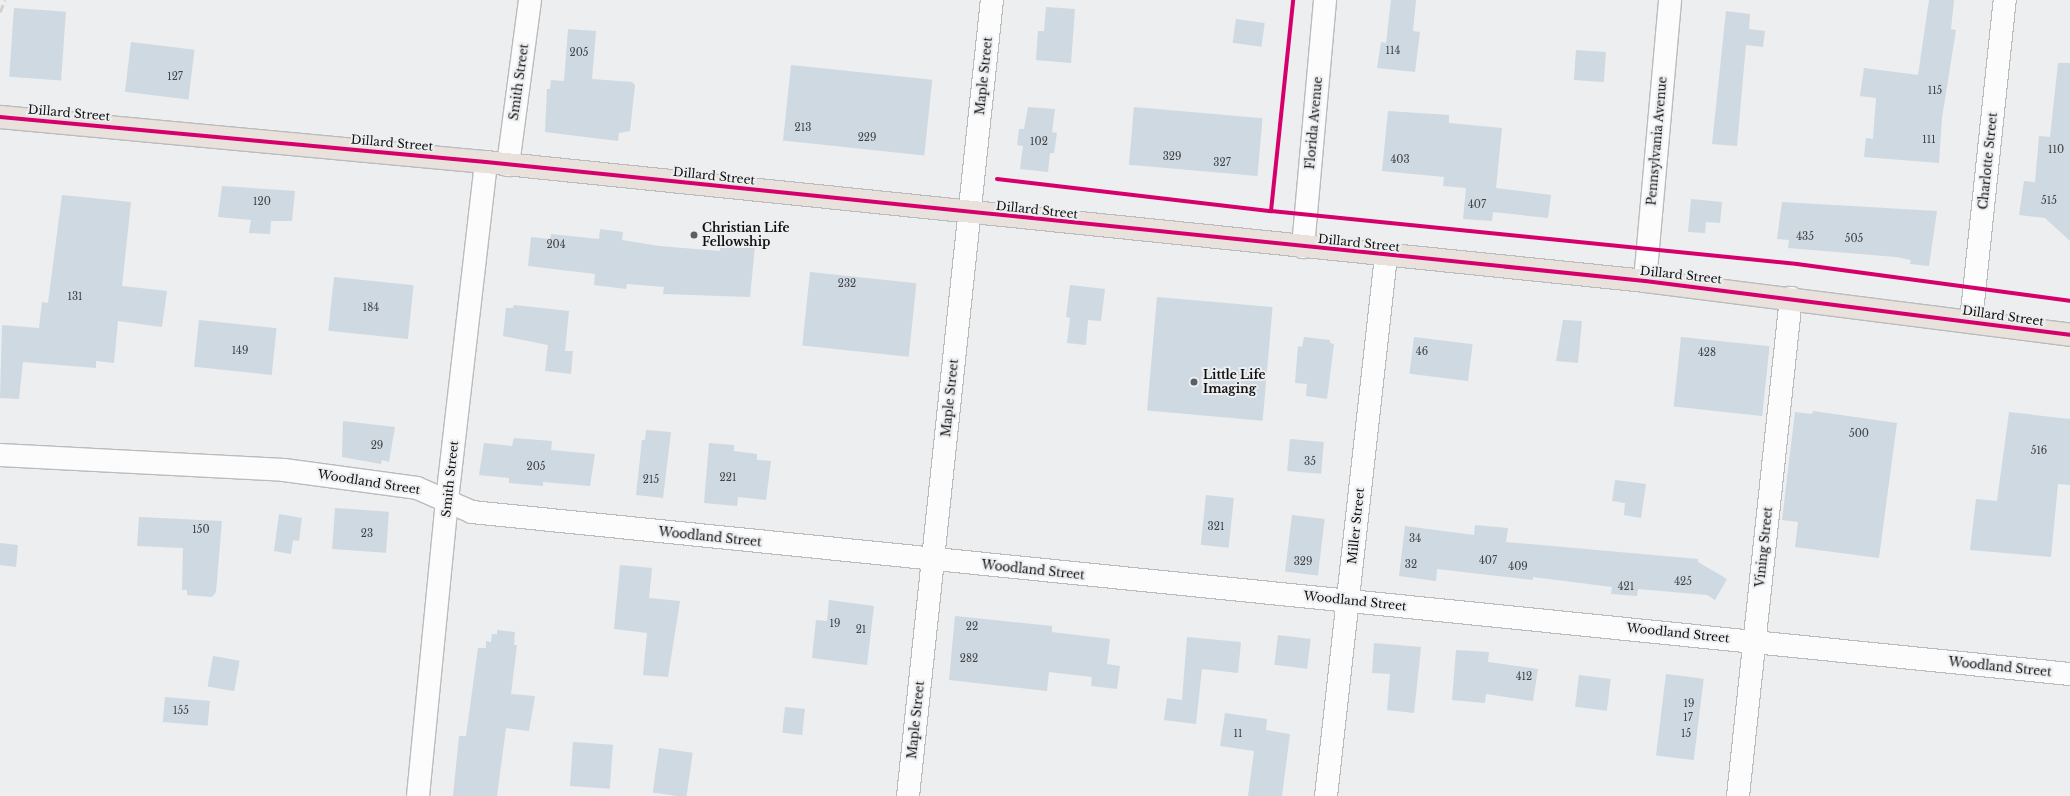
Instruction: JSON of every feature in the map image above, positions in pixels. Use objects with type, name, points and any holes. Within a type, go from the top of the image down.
[{"type":"main road","name":"Dillard Street","points":[[0,117],[486,162],[969,213],[1303,246],[1386,256],[1645,281],[1791,298],[2070,335]]},
{"type":"street","name":"Smith Street","points":[[508,165],[530,0]]},
{"type":"street","name":"Maple Street","points":[[908,796],[992,0]]},
{"type":"street","name":"Florida Avenue","points":[[1303,246],[1325,0]]},
{"type":"street","name":"Pennsylvania Avenue","points":[[1645,281],[1670,0]]},
{"type":"street","name":"Charlotte Street","points":[[1971,321],[2005,0]]},
{"type":"street","name":"Smith Street","points":[[418,796],[447,500],[486,162]]},
{"type":"street","name":"Miller Street","points":[[1326,796],[1386,256]]},
{"type":"street","name":"Vining Street","points":[[1738,796],[1753,641],[1791,298]]},
{"type":"street","name":"Woodland Street","points":[[0,455],[284,470],[417,488],[472,512],[933,560],[1348,600],[2070,674]]},
{"type":"building","points":[[1391,0],[1416,0],[1413,31],[1420,32],[1415,72],[1377,68],[1381,42],[1386,43]]},
{"type":"building","points":[[1929,0],[1954,0],[1951,29],[1956,30],[1942,118],[1939,163],[1864,157],[1866,138],[1873,139],[1876,98],[1860,96],[1864,68],[1918,75]]},
{"type":"building","points":[[1046,7],[1075,9],[1071,63],[1036,60],[1038,31],[1044,31]]},
{"type":"building","points":[[14,8],[66,12],[61,80],[9,77]]},
{"type":"building","points":[[1726,11],[1750,14],[1749,29],[1765,31],[1763,47],[1746,45],[1737,146],[1712,144]]},
{"type":"building","points":[[1236,19],[1265,23],[1261,47],[1233,43]]},
{"type":"building","points":[[568,29],[596,31],[592,79],[632,82],[635,85],[630,131],[619,133],[618,141],[545,132],[547,89],[550,89],[551,80],[564,81]]},
{"type":"building","points":[[131,42],[195,50],[188,99],[125,92]]},
{"type":"building","points":[[1576,50],[1606,52],[1604,82],[1574,80]]},
{"type":"building","points":[[2058,63],[2070,63],[2070,241],[2045,218],[2019,215],[2024,181],[2035,182],[2039,136],[2050,137]]},
{"type":"building","points":[[791,65],[932,80],[924,155],[783,141]]},
{"type":"building","points":[[1028,107],[1055,109],[1052,132],[1057,133],[1054,153],[1050,153],[1048,172],[1020,169],[1023,146],[1017,145],[1019,129],[1024,129]]},
{"type":"building","points":[[1134,107],[1263,118],[1257,176],[1129,165]]},
{"type":"building","points":[[1388,111],[1449,115],[1449,123],[1502,128],[1496,188],[1551,195],[1548,218],[1493,212],[1492,221],[1463,219],[1466,188],[1443,186],[1444,177],[1382,171]]},
{"type":"building","points":[[222,186],[295,191],[292,221],[271,221],[270,234],[249,233],[251,220],[218,217]]},
{"type":"building","points":[[62,195],[131,202],[122,286],[167,291],[162,327],[118,321],[114,363],[96,361],[96,368],[23,362],[19,399],[0,398],[2,325],[39,328],[42,302],[48,303]]},
{"type":"building","points":[[1691,199],[1722,202],[1720,223],[1706,222],[1705,233],[1688,232]]},
{"type":"building","points":[[1782,202],[1937,211],[1929,266],[1910,264],[1911,260],[1896,257],[1788,248],[1789,240],[1777,239]]},
{"type":"building","points":[[600,229],[623,232],[622,240],[659,246],[720,251],[721,243],[755,246],[750,297],[663,294],[664,287],[627,284],[626,289],[594,285],[595,274],[528,266],[531,237],[550,239],[551,234],[599,239]]},
{"type":"building","points":[[810,272],[916,283],[909,357],[802,346]]},
{"type":"building","points":[[334,277],[414,285],[408,339],[328,331]]},
{"type":"building","points":[[1070,285],[1105,289],[1101,321],[1088,320],[1086,345],[1067,343],[1070,318],[1066,317]]},
{"type":"building","points":[[1157,297],[1273,307],[1263,421],[1147,411]]},
{"type":"building","points":[[514,305],[569,311],[565,351],[573,351],[571,374],[545,371],[548,345],[503,336],[506,308],[513,308]]},
{"type":"building","points":[[199,320],[277,328],[272,375],[194,367]]},
{"type":"building","points":[[1563,320],[1582,321],[1578,363],[1556,361]]},
{"type":"building","points":[[1304,337],[1330,340],[1330,343],[1334,344],[1327,399],[1306,396],[1307,384],[1295,383],[1298,346],[1302,347]]},
{"type":"building","points":[[1414,337],[1473,344],[1468,381],[1409,374]]},
{"type":"building","points":[[1681,337],[1770,346],[1762,416],[1674,407]]},
{"type":"building","points":[[1813,411],[1897,423],[1879,558],[1795,547],[1798,522],[1782,520],[1795,412],[1812,414]]},
{"type":"building","points":[[2009,412],[2070,419],[2070,485],[2058,484],[2051,557],[1970,550],[1976,499],[1997,501]]},
{"type":"building","points":[[343,421],[395,427],[389,462],[382,460],[381,464],[342,457]]},
{"type":"building","points":[[646,430],[671,432],[663,498],[636,495],[642,440],[645,440]]},
{"type":"building","points":[[514,438],[552,441],[551,450],[595,454],[590,486],[543,482],[543,486],[509,483],[509,478],[479,475],[484,443],[512,446]]},
{"type":"building","points":[[1290,439],[1324,442],[1321,474],[1287,471]]},
{"type":"building","points":[[709,443],[734,445],[734,451],[757,454],[757,460],[771,461],[766,500],[738,497],[737,506],[704,503]]},
{"type":"building","points":[[1615,480],[1646,484],[1641,518],[1624,515],[1625,503],[1612,501]]},
{"type":"building","points":[[1206,495],[1234,498],[1229,548],[1201,545]]},
{"type":"building","points":[[335,508],[389,512],[386,553],[332,549]]},
{"type":"building","points":[[279,514],[302,518],[299,541],[293,540],[291,554],[274,551]]},
{"type":"building","points":[[1292,515],[1325,519],[1318,576],[1285,572]]},
{"type":"building","points":[[139,517],[222,521],[216,592],[212,597],[187,595],[187,590],[182,590],[183,548],[137,546]]},
{"type":"building","points":[[1475,525],[1508,528],[1506,542],[1698,559],[1698,562],[1727,579],[1715,600],[1707,595],[1638,589],[1637,596],[1611,594],[1612,587],[1533,577],[1533,580],[1437,569],[1436,581],[1399,576],[1405,526],[1474,535]]},
{"type":"building","points":[[0,543],[18,545],[16,567],[0,565]]},
{"type":"building","points":[[620,565],[652,568],[649,598],[680,601],[668,677],[643,675],[647,633],[614,629]]},
{"type":"building","points":[[829,600],[874,606],[867,665],[812,658],[816,620],[827,621]]},
{"type":"building","points":[[955,616],[1052,626],[1052,632],[1110,639],[1107,664],[1120,666],[1117,689],[1091,686],[1092,677],[1049,672],[1047,691],[949,680]]},
{"type":"building","points":[[497,630],[515,632],[514,645],[517,645],[511,694],[535,696],[529,731],[506,728],[497,796],[453,796],[459,736],[466,736],[478,648],[486,648],[486,641],[491,642],[492,634],[497,634]]},
{"type":"building","points":[[1278,635],[1311,639],[1307,669],[1274,665]]},
{"type":"building","points":[[1187,637],[1241,642],[1238,673],[1202,669],[1196,724],[1164,720],[1167,698],[1182,700]]},
{"type":"building","points":[[1374,643],[1421,647],[1414,713],[1387,710],[1390,674],[1372,673]]},
{"type":"building","points":[[1456,650],[1489,652],[1488,662],[1538,669],[1533,701],[1486,694],[1485,703],[1452,700]]},
{"type":"building","points":[[213,656],[240,661],[234,691],[208,687]]},
{"type":"building","points":[[1666,674],[1704,679],[1694,760],[1656,755]]},
{"type":"building","points":[[1579,675],[1611,679],[1607,711],[1575,707]]},
{"type":"building","points":[[165,697],[210,701],[208,726],[163,722]]},
{"type":"building","points":[[785,707],[805,709],[802,735],[782,733]]},
{"type":"building","points":[[1225,713],[1267,719],[1266,730],[1290,734],[1282,796],[1248,796],[1254,751],[1220,746]]},
{"type":"building","points":[[573,742],[613,745],[610,789],[570,786]]},
{"type":"building","points":[[659,748],[693,753],[687,796],[653,793]]},
{"type":"railway","points":[[0,12],[5,0]]},
{"type":"cycle path","points":[[997,179],[1271,211],[1293,0]]},
{"type":"cycle path","points":[[0,117],[486,162],[1645,281],[2070,335]]},
{"type":"cycle path","points":[[1271,211],[1797,264],[2070,301]]},
{"type":"place","name":"Christian Life Fellowship","points":[[694,235]]},
{"type":"place","name":"Little Life Imaging","points":[[1194,382]]}]
